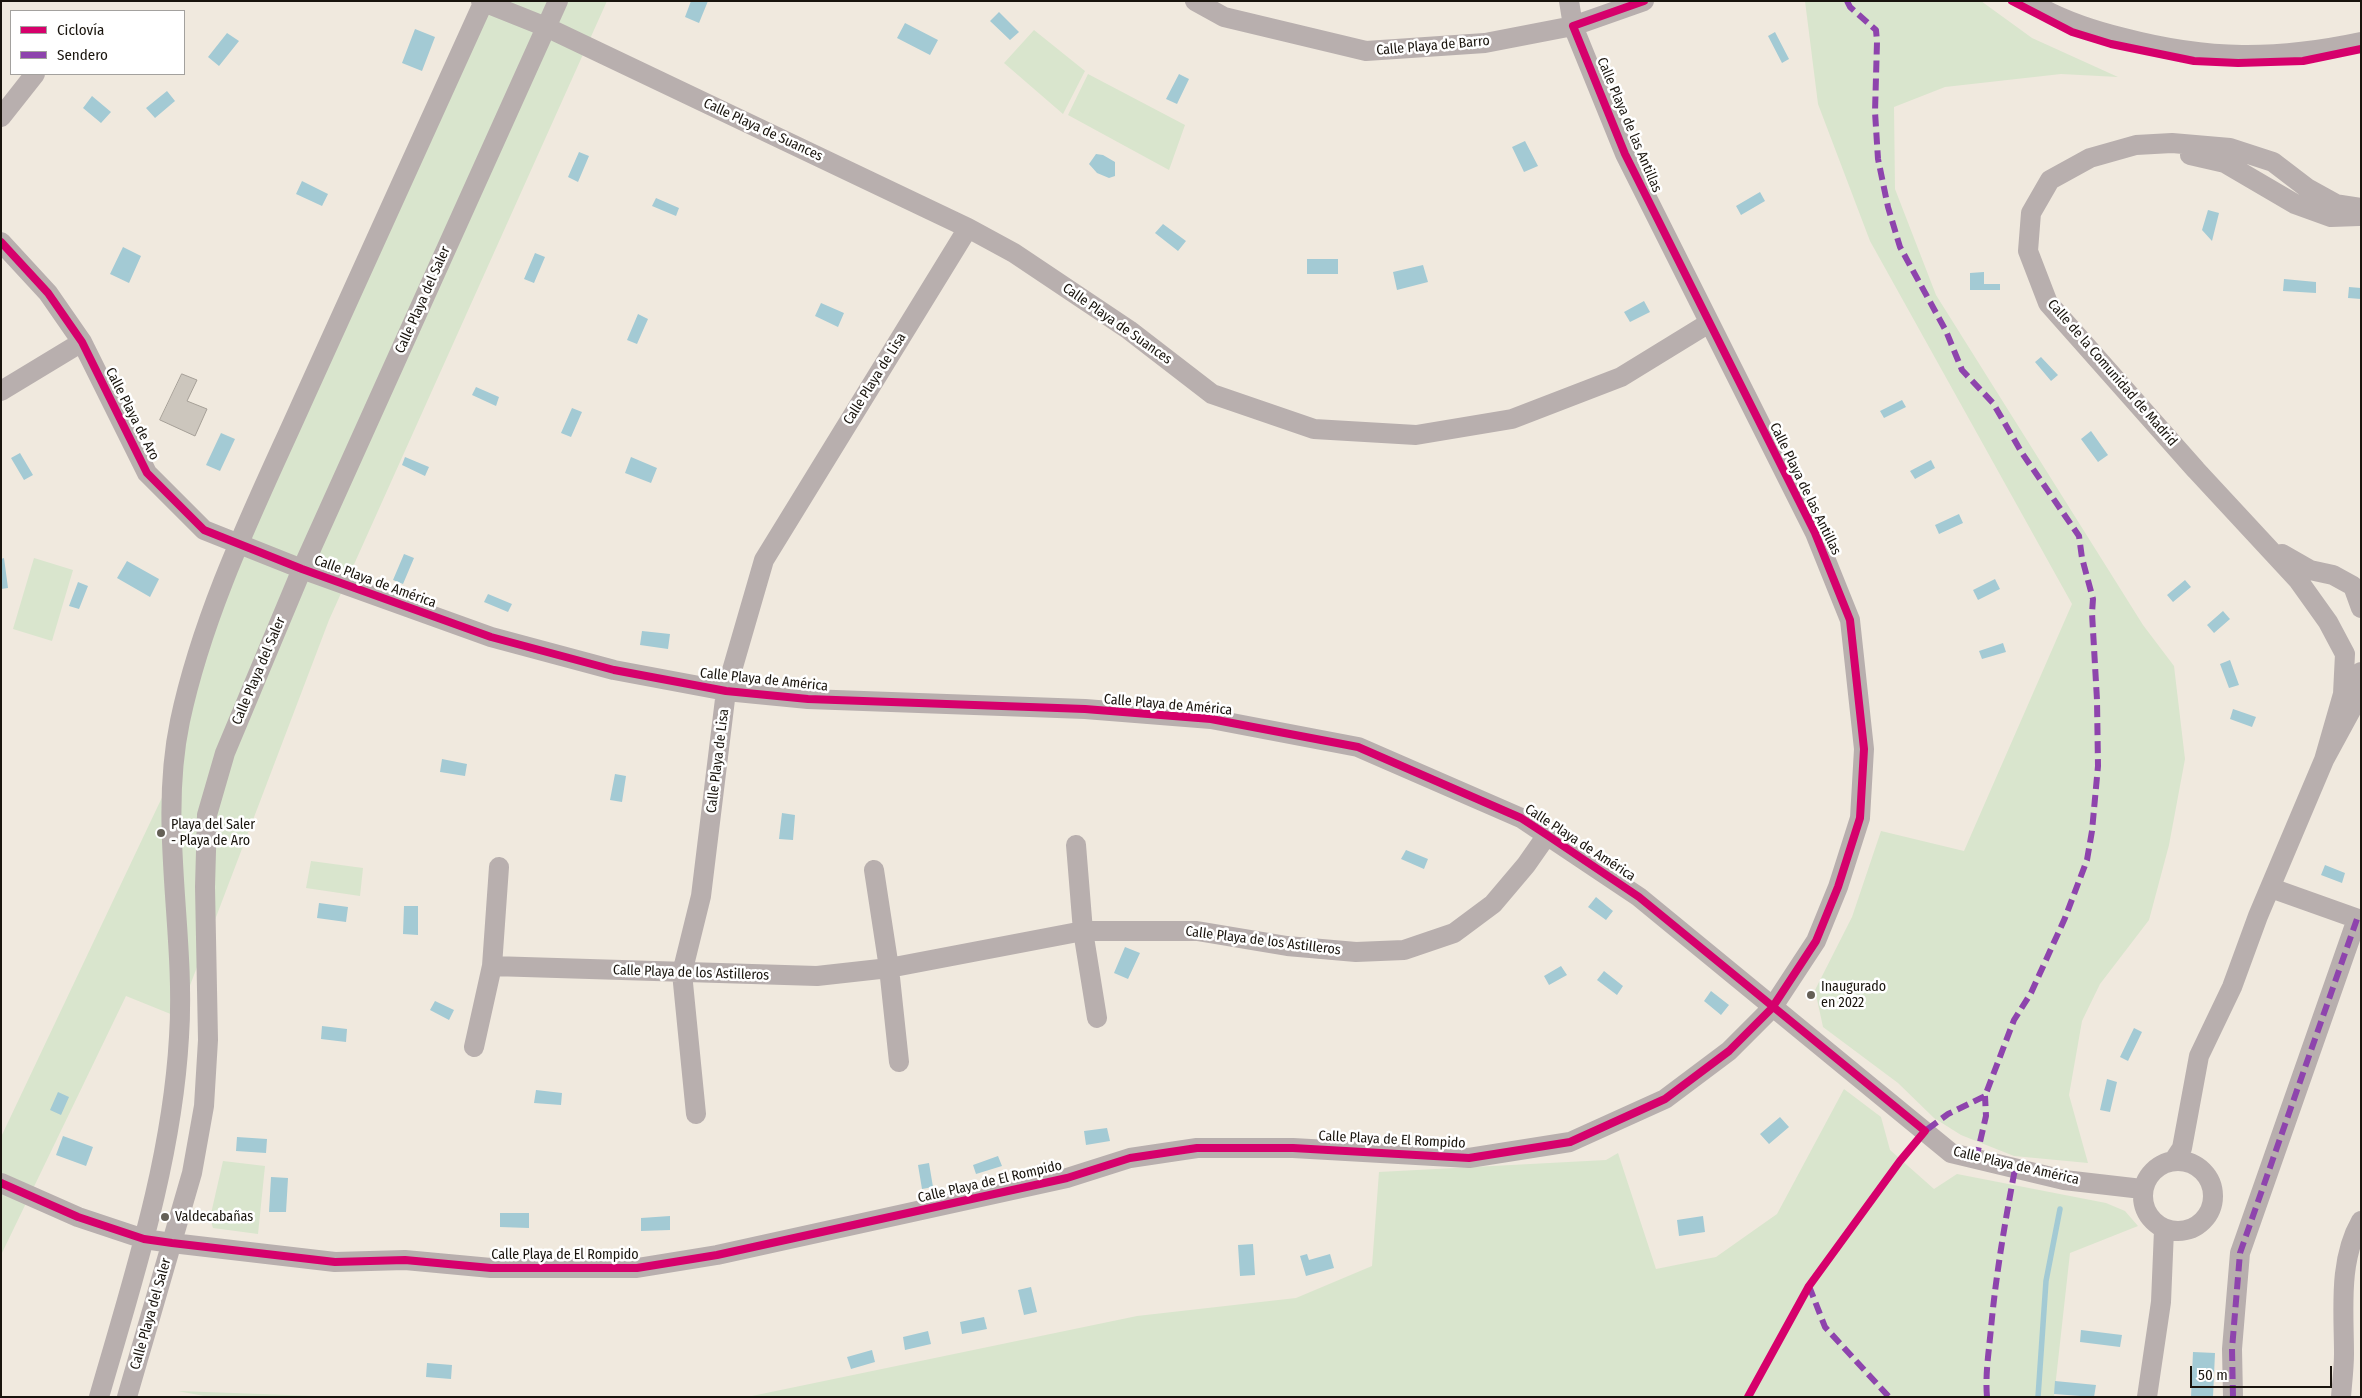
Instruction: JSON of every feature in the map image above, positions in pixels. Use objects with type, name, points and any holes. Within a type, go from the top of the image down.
[{"type":"street","name":"Calle Playa del Saler","points":[[129,1390],[192,1173],[204,1106],[208,1040],[205,887],[207,815],[225,753],[302,569],[558,1]]},
{"type":"street","name":"Calle Playa de Barro","points":[[1195,1],[1224,17],[1366,51],[1485,43],[1574,26],[1644,1]]},
{"type":"street","name":"Calle Playa de las Antillas","points":[[1569,1],[1574,26],[1625,154],[1815,533],[1850,620],[1864,748],[1860,818],[1838,887],[1816,941],[1772,1008]]},
{"type":"street","points":[[2029,1],[2086,28],[2155,46],[2197,54],[2243,56],[2290,54],[2317,51],[2361,42]]},
{"type":"street","name":"Calle Playa del Saler","points":[[99,1397],[144,1239],[163,1162],[173,1100],[180,1035],[178,940],[170,810],[179,727],[192,666],[239,542],[482,2]]},
{"type":"street","name":"Calle Playa de Suances","points":[[482,2],[546,27],[968,228],[1014,253],[1129,330],[1212,394],[1314,429],[1416,436],[1512,419],[1621,377],[1709,323]]},
{"type":"street","points":[[1,117],[34,75]]},
{"type":"street","name":"Calle de la Comunidad de Madrid","points":[[2324,760],[2343,694],[2345,654],[2323,615],[2298,580],[2134,401],[2048,303],[2028,251],[2031,213],[2050,180],[2090,158],[2136,145],[2172,143],[2230,148],[2273,162],[2307,188],[2336,204],[2361,208]]},
{"type":"street","name":"Calle de la Comunidad de Madrid","points":[[2136,145],[2226,163],[2295,204],[2331,217],[2361,216]]},
{"type":"street","name":"Calle Playa de Lisa","points":[[696,1114],[682,973],[701,896],[726,691],[764,560],[968,228]]},
{"type":"street","name":"Calle Playa de Aro","points":[[1,242],[48,293],[82,342],[147,473],[204,530],[239,542],[302,569]]},
{"type":"street","points":[[1,391],[82,342]]},
{"type":"street","name":"Calle de la Comunidad de Madrid","points":[[2265,544],[2310,570],[2333,575],[2353,586],[2361,608]]},
{"type":"street","name":"Calle Playa de América","points":[[302,569],[491,637],[614,670],[726,691],[808,699],[1085,709],[1211,719],[1358,747],[1521,818],[1639,897],[1951,1153],[2064,1180],[2142,1189]]},
{"type":"street","name":"Calle de la Comunidad de Madrid","points":[[2174,1160],[2182,1148],[2200,1056],[2232,988],[2258,916],[2324,760],[2356,701],[2361,672]]},
{"type":"street","name":"Calle Playa de los Astilleros","points":[[492,966],[817,976],[889,968],[1083,931],[1197,931],[1287,946],[1356,952],[1404,950],[1454,933],[1493,904],[1526,865],[1547,835]]},
{"type":"street","points":[[1076,845],[1083,931],[1097,1018]]},
{"type":"street","points":[[474,1047],[492,966],[499,867]]},
{"type":"street","points":[[874,870],[889,968],[899,1062]]},
{"type":"street","points":[[2233,1397],[2232,1349],[2240,1254],[2359,919],[2271,888]]},
{"type":"street","name":"Calle Playa de El Rompido","points":[[1,1183],[78,1217],[144,1239],[172,1243],[335,1262],[406,1260],[491,1268],[637,1268],[717,1255],[1057,1180],[1130,1158],[1197,1148],[1293,1148],[1469,1158],[1570,1142],[1666,1099],[1729,1051],[1772,1008]]},
{"type":"street","points":[[2174,1160],[2195,1164],[2211,1180],[2214,1201],[2205,1221],[2186,1232],[2164,1230],[2146,1213],[2142,1189],[2153,1169],[2174,1160]]},
{"type":"street","points":[[2341,1397],[2344,1356],[2344,1285],[2352,1236],[2361,1221]]},
{"type":"street","points":[[2147,1397],[2161,1302],[2164,1230]]},
{"type":"street","points":[[105,1376],[129,1390]]},
{"type":"green space","points":[[479,1],[607,1],[329,620],[178,1017],[126,996],[1,1255],[1,1137],[166,789],[187,685]]},
{"type":"green space","points":[[1805,1],[1981,1],[2032,38],[2118,77],[2061,74],[1945,87],[1894,107],[1895,189],[1936,295],[2143,625],[2174,666],[2185,759],[2169,845],[2149,920],[2100,984],[2082,1021],[2069,1095],[2088,1163],[2014,1156],[1961,1135],[1934,1118],[1898,1083],[1823,1027],[1815,990],[1852,917],[1881,831],[1964,851],[2072,604],[1870,241],[1818,104]]},
{"type":"green space","points":[[1034,30],[1085,71],[1063,114],[1004,63]]},
{"type":"green space","points":[[1088,74],[1185,125],[1169,170],[1068,115]]},
{"type":"green space","points":[[34,558],[73,570],[52,641],[13,629]]},
{"type":"green space","points":[[311,861],[363,868],[360,896],[306,888]]},
{"type":"green space","points":[[1844,1089],[1881,1117],[1890,1150],[1934,1189],[1957,1174],[2106,1203],[2125,1211],[2138,1226],[2070,1253],[2054,1397],[747,1397],[1137,1316],[1296,1298],[1372,1266],[1379,1172],[1606,1160],[1618,1153],[1656,1269],[1716,1257],[1777,1214]]},
{"type":"green space","points":[[223,1161],[265,1166],[258,1234],[213,1228],[210,1218]]},
{"type":"green space","points":[[178,1391],[342,1397],[209,1397]]},
{"type":"water","points":[[691,1],[708,1],[699,23],[685,17]]},
{"type":"water","points":[[999,12],[1019,32],[1010,40],[990,21]]},
{"type":"water","points":[[905,23],[938,40],[930,55],[897,38]]},
{"type":"water","points":[[415,29],[435,37],[422,71],[402,63]]},
{"type":"water","points":[[1775,32],[1789,59],[1782,63],[1768,36]]},
{"type":"water","points":[[227,33],[239,41],[219,66],[208,57]]},
{"type":"water","points":[[1179,74],[1189,79],[1177,104],[1166,99]]},
{"type":"water","points":[[167,91],[175,101],[155,118],[146,108]]},
{"type":"water","points":[[92,96],[111,112],[101,123],[83,108]]},
{"type":"water","points":[[1525,141],[1538,166],[1524,172],[1512,147]]},
{"type":"water","points":[[579,152],[589,156],[578,182],[568,177]]},
{"type":"water","points":[[1096,154],[1103,155],[1115,162],[1115,176],[1109,178],[1097,173],[1089,164]]},
{"type":"water","points":[[302,181],[328,194],[322,206],[296,194]]},
{"type":"water","points":[[1760,192],[1765,201],[1741,215],[1736,206]]},
{"type":"water","points":[[656,198],[679,208],[676,216],[652,206]]},
{"type":"water","points":[[2208,210],[2219,213],[2212,241],[2202,230]]},
{"type":"water","points":[[1163,224],[1186,241],[1178,251],[1155,233]]},
{"type":"water","points":[[123,247],[141,256],[129,283],[110,274]]},
{"type":"water","points":[[535,253],[545,257],[534,283],[524,279]]},
{"type":"water","points":[[1307,259],[1338,259],[1338,274],[1307,274]]},
{"type":"water","points":[[1423,265],[1428,282],[1397,290],[1393,272]]},
{"type":"water","points":[[1984,272],[1984,284],[2000,284],[2000,290],[1970,290],[1970,273]]},
{"type":"water","points":[[2284,279],[2316,282],[2316,293],[2283,291]]},
{"type":"water","points":[[2349,287],[2361,288],[2361,299],[2348,298]]},
{"type":"water","points":[[1644,301],[1650,312],[1630,322],[1624,312]]},
{"type":"water","points":[[821,303],[844,313],[838,327],[815,316]]},
{"type":"water","points":[[638,314],[648,319],[637,344],[627,340]]},
{"type":"water","points":[[2041,357],[2058,375],[2051,381],[2035,362]]},
{"type":"water","points":[[476,387],[499,397],[496,406],[472,395]]},
{"type":"water","points":[[1902,400],[1906,407],[1884,418],[1880,411]]},
{"type":"water","points":[[572,408],[582,412],[571,437],[561,433]]},
{"type":"water","points":[[2091,431],[2108,455],[2098,462],[2081,439]]},
{"type":"water","points":[[221,433],[235,439],[220,471],[206,465]]},
{"type":"water","points":[[20,453],[33,475],[24,480],[11,458]]},
{"type":"water","points":[[405,457],[429,467],[425,476],[402,465]]},
{"type":"water","points":[[631,457],[657,468],[651,483],[625,473]]},
{"type":"water","points":[[1931,460],[1935,468],[1915,479],[1910,471]]},
{"type":"water","points":[[1959,514],[1963,523],[1939,534],[1935,525]]},
{"type":"water","points":[[404,554],[414,558],[403,584],[393,580]]},
{"type":"water","points":[[4,558],[8,588],[1,589],[1,559]]},
{"type":"water","points":[[127,561],[159,579],[150,597],[117,578]]},
{"type":"water","points":[[1995,579],[2000,589],[1978,600],[1973,590]]},
{"type":"water","points":[[2185,580],[2191,587],[2173,602],[2167,595]]},
{"type":"water","points":[[78,582],[88,586],[79,609],[69,606]]},
{"type":"water","points":[[488,594],[512,604],[508,612],[484,602]]},
{"type":"water","points":[[2223,611],[2230,619],[2214,633],[2207,625]]},
{"type":"water","points":[[642,631],[670,634],[668,649],[640,645]]},
{"type":"water","points":[[2003,643],[2006,652],[1982,659],[1979,651]]},
{"type":"water","points":[[2230,660],[2239,685],[2229,688],[2220,664]]},
{"type":"water","points":[[2233,709],[2256,717],[2252,727],[2230,719]]},
{"type":"water","points":[[442,759],[467,764],[465,776],[440,772]]},
{"type":"water","points":[[615,774],[626,776],[622,802],[610,800]]},
{"type":"water","points":[[782,813],[795,815],[793,840],[779,839]]},
{"type":"water","points":[[1406,850],[1428,859],[1424,869],[1401,859]]},
{"type":"water","points":[[2325,865],[2345,873],[2342,883],[2321,875]]},
{"type":"water","points":[[1596,897],[1613,911],[1606,920],[1588,907]]},
{"type":"water","points":[[319,903],[348,907],[346,922],[317,918]]},
{"type":"water","points":[[404,906],[418,906],[418,935],[403,934]]},
{"type":"water","points":[[1125,947],[1140,953],[1128,979],[1114,973]]},
{"type":"water","points":[[1561,966],[1567,975],[1549,985],[1544,976]]},
{"type":"water","points":[[1604,971],[1623,986],[1617,995],[1597,980]]},
{"type":"water","points":[[1711,991],[1729,1005],[1721,1015],[1704,1001]]},
{"type":"water","points":[[435,1001],[454,1010],[449,1020],[430,1010]]},
{"type":"water","points":[[322,1026],[347,1029],[346,1042],[321,1039]]},
{"type":"water","points":[[2134,1028],[2142,1032],[2128,1061],[2120,1057]]},
{"type":"water","points":[[2107,1079],[2117,1082],[2110,1112],[2100,1110]]},
{"type":"water","points":[[536,1090],[562,1093],[561,1105],[534,1103]]},
{"type":"water","points":[[58,1092],[69,1097],[61,1115],[50,1110]]},
{"type":"water","points":[[1780,1117],[1789,1127],[1769,1144],[1760,1134]]},
{"type":"water","points":[[1107,1128],[1110,1141],[1086,1145],[1084,1131]]},
{"type":"water","points":[[63,1136],[93,1147],[86,1166],[56,1155]]},
{"type":"water","points":[[237,1137],[267,1139],[266,1153],[236,1151]]},
{"type":"water","points":[[998,1156],[1002,1166],[976,1174],[973,1165]]},
{"type":"water","points":[[929,1163],[933,1187],[922,1189],[918,1165]]},
{"type":"water","points":[[271,1177],[288,1178],[286,1212],[269,1212]]},
{"type":"water","points":[[500,1213],[529,1213],[529,1228],[500,1227]]},
{"type":"water","points":[[670,1216],[670,1230],[641,1231],[641,1218]]},
{"type":"water","points":[[1703,1216],[1705,1232],[1679,1236],[1677,1220]]},
{"type":"water","points":[[1253,1244],[1255,1275],[1240,1276],[1238,1245]]},
{"type":"water","points":[[1307,1254],[1309,1260],[1330,1254],[1334,1268],[1306,1276],[1300,1256]]},
{"type":"water","points":[[1031,1287],[1037,1312],[1024,1315],[1018,1290]]},
{"type":"water","points":[[984,1317],[987,1329],[962,1334],[960,1322]]},
{"type":"water","points":[[2081,1330],[2122,1335],[2120,1347],[2080,1342]]},
{"type":"water","points":[[928,1331],[931,1344],[905,1350],[903,1337]]},
{"type":"water","points":[[872,1350],[875,1362],[851,1369],[847,1357]]},
{"type":"water","points":[[2193,1352],[2215,1353],[2213,1397],[2191,1397]]},
{"type":"water","points":[[427,1363],[452,1365],[451,1379],[426,1377]]},
{"type":"water","points":[[2055,1381],[2096,1385],[2094,1397],[2054,1394]]},
{"type":"building","points":[[182,374],[197,380],[187,401],[207,409],[195,436],[160,420]]},
{"type":"waterway","points":[[2038,1397],[2046,1281],[2060,1209]]},
{"type":"marked path","points":[[1847,1],[1850,7],[1876,30],[1875,112],[1878,159],[1888,207],[1900,247],[1946,331],[1962,370],[1993,403],[2022,453],[2079,536],[2082,558],[2093,599],[2098,766],[2092,831],[2087,860],[2065,918],[2031,993],[2014,1020],[1985,1096],[1948,1114],[1925,1131]]},
{"type":"marked path","points":[[2233,1397],[2232,1349],[2240,1253],[2357,919]]},
{"type":"marked path","points":[[1976,1159],[1986,1116],[1985,1096]]},
{"type":"marked path","points":[[1987,1397],[1986,1380],[1995,1288],[2015,1169]]},
{"type":"marked path","points":[[1809,1286],[1825,1327],[1889,1397]]},
{"type":"cycle path","points":[[1,1183],[78,1217],[144,1239],[172,1243],[335,1262],[405,1260],[491,1268],[637,1268],[717,1255],[1067,1178],[1130,1158],[1197,1148],[1293,1148],[1469,1158],[1570,1142],[1665,1099],[1729,1051],[1772,1008],[1816,941],[1838,887],[1860,818],[1864,749],[1850,620],[1815,533],[1625,154],[1573,26],[1644,1]]},
{"type":"cycle path","points":[[2012,1],[2072,32],[2111,44],[2194,61],[2238,63],[2303,61],[2361,49]]},
{"type":"cycle path","points":[[1,242],[48,293],[82,342],[147,473],[204,530],[302,569],[491,637],[614,670],[726,691],[808,699],[1085,709],[1211,719],[1358,747],[1521,818],[1547,835],[1639,897],[1925,1131],[1900,1161],[1809,1286],[1748,1397]]},
{"type":"place","name":"Playa del Saler - Playa de Aro","points":[[161,833]]},
{"type":"place","name":"Inaugurado en 2022","points":[[1811,995]]},
{"type":"place","name":"Valdecabañas","points":[[165,1217]]}]
